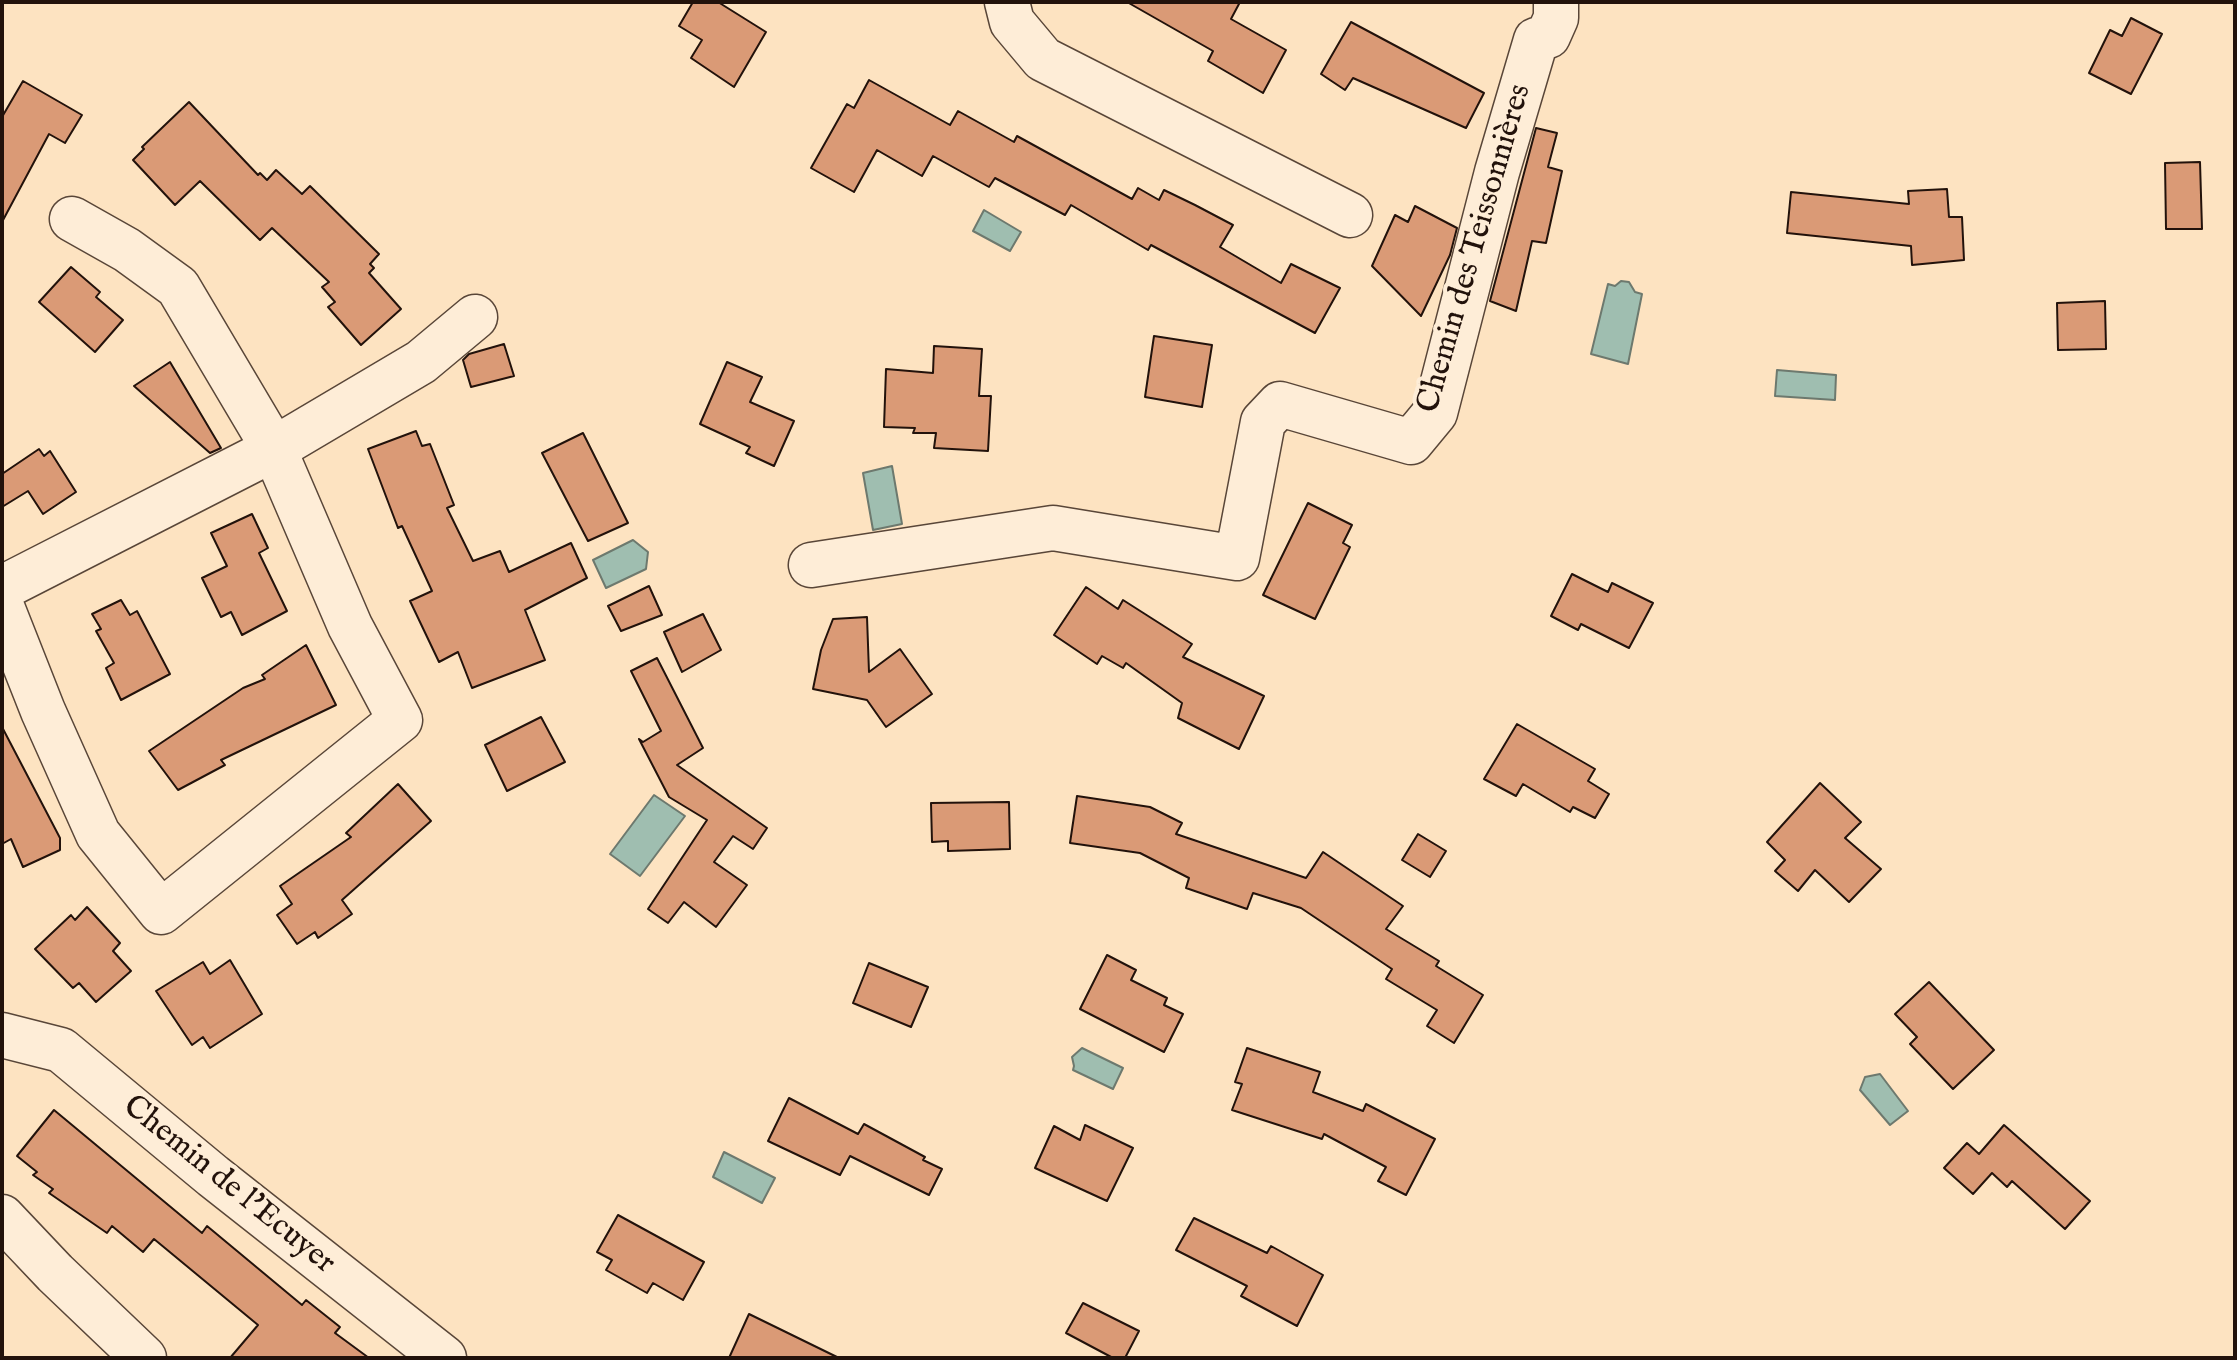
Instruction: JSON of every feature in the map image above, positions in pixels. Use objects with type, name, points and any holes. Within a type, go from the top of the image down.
[{"type":"street","points":[[1007,2],[1012,22],[1043,59],[1350,215]]},
{"type":"street","name":"Chemin des Teissonnières","points":[[811,565],[1053,528],[1237,558],[1263,422],[1280,404],[1411,442],[1435,413],[1497,172],[1536,40],[1548,36],[1556,18],[1556,2]]},
{"type":"street","points":[[2,607],[43,711],[98,834],[161,912],[400,720],[350,626],[274,449],[178,287],[127,250],[72,219]]},
{"type":"street","points":[[2,588],[274,449],[421,362],[475,317]]},
{"type":"street","name":"Chemin de l'Ecuyer","points":[[2,1035],[61,1050],[213,1176],[444,1358]]},
{"type":"street","points":[[2,1217],[65,1283],[144,1358]]},
{"type":"shaded area","points":[[984,210],[1021,232],[1010,251],[973,231]]},
{"type":"shaded area","points":[[1621,281],[1629,282],[1635,292],[1642,294],[1628,364],[1591,354],[1608,284],[1615,286]]},
{"type":"shaded area","points":[[1777,370],[1836,375],[1835,400],[1775,396]]},
{"type":"shaded area","points":[[892,466],[902,524],[873,530],[863,473]]},
{"type":"shaded area","points":[[633,540],[648,552],[646,569],[606,588],[593,560]]},
{"type":"shaded area","points":[[654,795],[685,816],[640,876],[610,854]]},
{"type":"shaded area","points":[[1082,1048],[1123,1068],[1113,1089],[1073,1070],[1072,1057]]},
{"type":"shaded area","points":[[1880,1074],[1908,1111],[1890,1125],[1860,1090],[1865,1077]]},
{"type":"shaded area","points":[[724,1152],[775,1178],[762,1203],[713,1177]]},
{"type":"building","points":[[693,2],[718,2],[766,32],[734,87],[691,58],[702,40],[679,26]]},
{"type":"building","points":[[1127,2],[1240,2],[1231,19],[1286,50],[1263,93],[1208,61],[1213,51]]},
{"type":"building","points":[[2131,18],[2162,34],[2131,94],[2089,73],[2110,30],[2122,36]]},
{"type":"building","points":[[1351,22],[1484,93],[1466,128],[1353,78],[1345,90],[1321,74]]},
{"type":"building","points":[[869,80],[950,125],[958,111],[1014,142],[1017,136],[1132,199],[1138,188],[1159,200],[1164,190],[1195,205],[1233,225],[1220,247],[1281,283],[1291,264],[1340,288],[1315,333],[1151,245],[1148,250],[1071,205],[1065,215],[995,178],[989,187],[933,156],[922,176],[877,150],[854,192],[811,168],[847,104],[854,108]]},
{"type":"building","points":[[23,81],[82,115],[65,143],[49,134],[2,222],[2,117]]},
{"type":"building","points":[[189,102],[258,175],[260,173],[267,180],[276,170],[302,194],[310,186],[379,254],[370,264],[374,268],[369,273],[401,309],[361,345],[328,307],[335,302],[322,287],[329,282],[272,228],[260,240],[200,181],[175,205],[133,160],[144,149],[142,147]]},
{"type":"building","points":[[1536,128],[1557,133],[1548,167],[1562,171],[1546,243],[1532,241],[1516,311],[1490,301]]},
{"type":"building","points":[[2200,162],[2202,229],[2166,229],[2165,163]]},
{"type":"building","points":[[1947,189],[1949,217],[1962,217],[1964,260],[1912,265],[1911,246],[1787,233],[1791,192],[1909,204],[1908,191]]},
{"type":"building","points":[[1415,206],[1457,228],[1450,255],[1421,316],[1372,266],[1395,215],[1408,222]]},
{"type":"building","points":[[71,267],[100,292],[96,297],[123,320],[95,352],[39,302]]},
{"type":"building","points":[[2105,301],[2106,349],[2058,350],[2057,303]]},
{"type":"building","points":[[1154,336],[1212,345],[1202,407],[1145,397]]},
{"type":"building","points":[[504,344],[514,376],[471,387],[463,360],[469,354]]},
{"type":"building","points":[[934,346],[982,349],[979,396],[991,396],[988,451],[934,448],[936,433],[913,433],[915,428],[884,427],[886,369],[933,373]]},
{"type":"building","points":[[170,362],[221,448],[210,453],[134,386]]},
{"type":"building","points":[[727,362],[762,377],[750,402],[794,421],[774,466],[746,453],[750,447],[700,424]]},
{"type":"building","points":[[416,431],[422,446],[430,444],[454,505],[447,508],[473,561],[500,551],[509,572],[571,543],[587,578],[525,610],[545,660],[472,688],[458,652],[439,662],[410,601],[432,591],[402,526],[398,528],[368,449]]},
{"type":"building","points":[[583,433],[628,523],[588,541],[542,453]]},
{"type":"building","points":[[39,449],[44,456],[50,451],[76,492],[43,514],[28,491],[2,507],[2,474]]},
{"type":"building","points":[[1308,503],[1352,525],[1343,543],[1350,547],[1315,619],[1263,595]]},
{"type":"building","points":[[252,514],[268,548],[259,553],[287,611],[242,635],[231,612],[221,617],[202,578],[227,566],[211,533]]},
{"type":"building","points":[[1572,574],[1608,592],[1612,583],[1653,603],[1629,648],[1581,624],[1578,630],[1551,616]]},
{"type":"building","points":[[649,586],[662,615],[621,631],[608,606]]},
{"type":"building","points":[[1086,587],[1118,609],[1123,600],[1192,644],[1183,657],[1264,696],[1239,749],[1178,718],[1182,703],[1126,663],[1123,668],[1102,656],[1097,664],[1054,635]]},
{"type":"building","points":[[121,600],[130,615],[137,611],[170,674],[121,700],[106,668],[114,663],[96,631],[101,629],[92,614]]},
{"type":"building","points":[[703,614],[721,650],[682,672],[664,632]]},
{"type":"building","points":[[867,617],[869,672],[900,649],[932,694],[886,727],[867,700],[813,689],[821,650],[833,619]]},
{"type":"building","points":[[306,645],[336,705],[221,760],[225,765],[178,790],[149,751],[243,688],[265,679],[262,675]]},
{"type":"building","points":[[657,658],[703,748],[677,765],[767,828],[753,849],[733,836],[714,862],[747,885],[716,927],[684,902],[668,923],[648,909],[707,820],[669,797],[639,739],[643,742],[661,731],[631,671]]},
{"type":"building","points":[[541,717],[565,762],[507,791],[485,745]]},
{"type":"building","points":[[1517,724],[1595,769],[1588,781],[1609,794],[1595,818],[1573,807],[1570,812],[1523,784],[1516,796],[1484,779]]},
{"type":"building","points":[[2,727],[60,838],[60,850],[23,867],[11,839],[2,844]]},
{"type":"building","points":[[1820,783],[1861,822],[1845,838],[1881,869],[1849,902],[1815,870],[1798,891],[1775,871],[1785,860],[1767,842]]},
{"type":"building","points":[[398,784],[431,821],[342,900],[352,914],[318,938],[315,932],[297,944],[277,915],[292,904],[280,886],[351,837],[346,833]]},
{"type":"building","points":[[1077,796],[1150,807],[1182,823],[1176,834],[1306,878],[1323,852],[1403,906],[1386,929],[1439,961],[1436,966],[1483,995],[1454,1043],[1427,1026],[1437,1010],[1386,979],[1392,969],[1301,908],[1253,893],[1247,909],[1186,888],[1189,878],[1140,853],[1070,843]]},
{"type":"building","points":[[1009,802],[1010,849],[948,851],[948,841],[932,842],[931,803]]},
{"type":"building","points":[[1418,834],[1446,851],[1430,877],[1402,860]]},
{"type":"building","points":[[87,907],[120,943],[113,951],[131,971],[96,1002],[79,983],[73,988],[35,949],[71,915],[75,920]]},
{"type":"building","points":[[1107,955],[1136,970],[1131,980],[1167,998],[1164,1005],[1183,1014],[1164,1052],[1080,1009]]},
{"type":"building","points":[[230,960],[262,1014],[210,1048],[203,1037],[192,1045],[156,991],[203,962],[210,974]]},
{"type":"building","points":[[869,963],[928,987],[911,1027],[853,1003]]},
{"type":"building","points":[[1929,982],[1994,1050],[1953,1089],[1910,1044],[1917,1037],[1895,1014]]},
{"type":"building","points":[[1247,1048],[1320,1072],[1313,1092],[1363,1111],[1366,1104],[1435,1139],[1406,1195],[1378,1181],[1386,1167],[1324,1134],[1322,1139],[1232,1110],[1242,1084],[1235,1082]]},
{"type":"building","points":[[789,1098],[858,1134],[864,1124],[925,1157],[923,1160],[942,1169],[929,1195],[850,1156],[840,1175],[768,1141]]},
{"type":"building","points":[[54,1110],[202,1233],[207,1226],[302,1305],[306,1300],[340,1327],[335,1333],[369,1358],[230,1358],[258,1325],[154,1239],[143,1252],[112,1226],[107,1233],[49,1193],[53,1189],[33,1175],[37,1172],[17,1156]]},
{"type":"building","points":[[1085,1125],[1133,1148],[1107,1201],[1035,1168],[1054,1126],[1080,1140]]},
{"type":"building","points":[[2004,1125],[2090,1201],[2065,1229],[2012,1181],[2007,1187],[1992,1173],[1973,1194],[1944,1168],[1967,1143],[1979,1154]]},
{"type":"building","points":[[618,1215],[704,1262],[683,1300],[653,1283],[647,1293],[606,1270],[612,1260],[597,1252]]},
{"type":"building","points":[[1194,1218],[1267,1253],[1271,1246],[1323,1275],[1297,1326],[1241,1296],[1247,1286],[1176,1250]]},
{"type":"building","points":[[1083,1303],[1139,1331],[1125,1358],[1113,1358],[1066,1333]]},
{"type":"building","points":[[749,1314],[839,1358],[729,1358]]}]
